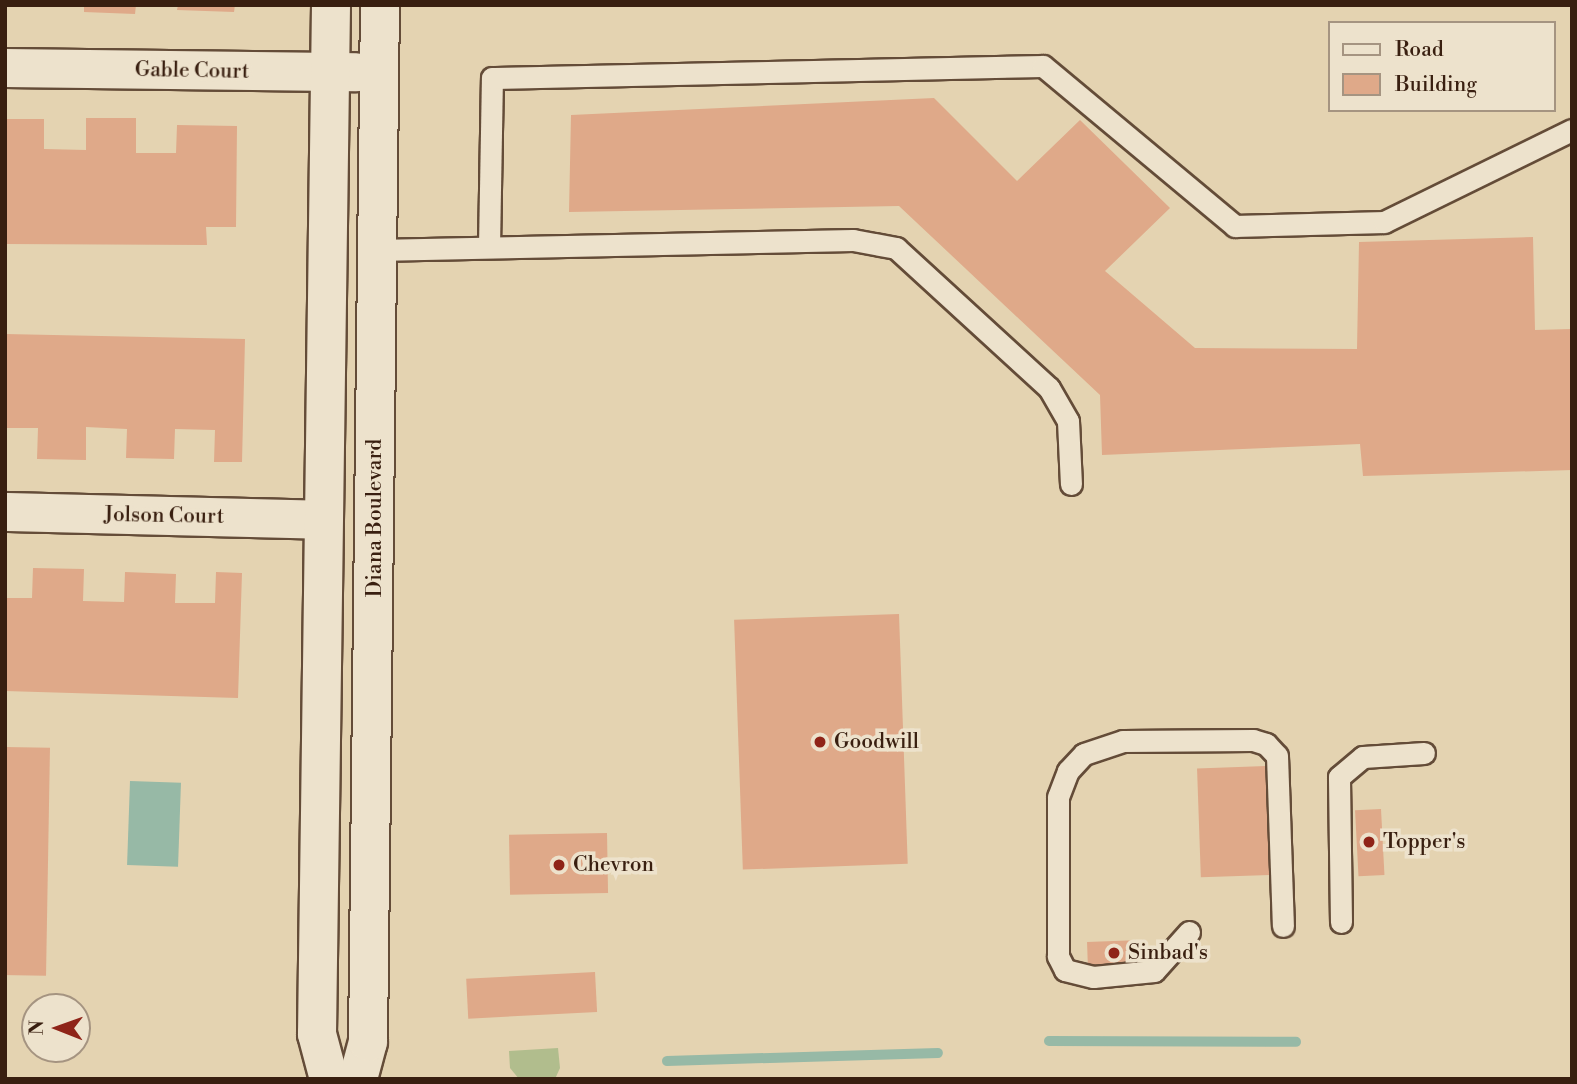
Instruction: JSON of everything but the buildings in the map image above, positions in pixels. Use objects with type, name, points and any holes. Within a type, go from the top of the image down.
[{"type":"street","points":[[329,1079],[317,1034],[331,5]]},
{"type":"street","name":"Diana Boulevard","points":[[358,1079],[368,1042],[380,5]]},
{"type":"street","name":"Gable Court","points":[[5,68],[379,72]]},
{"type":"street","points":[[327,250],[376,250]]},
{"type":"street","name":"Jolson Court","points":[[5,512],[322,520]]},
{"type":"street","points":[[319,786],[372,786]]},
{"type":"lane","points":[[489,247],[492,78],[1043,66],[1234,226],[1384,222],[1572,130]]},
{"type":"lane","points":[[376,250],[853,240],[896,248],[1049,388],[1068,421],[1071,484]]},
{"type":"lane","points":[[1189,932],[1154,971],[1093,977],[1065,970],[1058,956],[1058,797],[1068,771],[1084,754],[1123,741],[1253,740],[1266,744],[1277,756],[1283,926]]},
{"type":"lane","points":[[1341,922],[1339,777],[1363,757],[1424,753]]},
{"type":"shaded area","points":[[130,781],[181,783],[178,867],[127,865]]},
{"type":"shaded area","points":[[558,1048],[560,1068],[555,1079],[519,1079],[510,1068],[509,1051]]},
{"type":"waterway","points":[[1049,1041],[1296,1042]]},
{"type":"waterway","points":[[667,1061],[938,1053]]},
{"type":"place","name":"Goodwill","points":[[820,742]]},
{"type":"place","name":"Topper's","points":[[1369,842]]},
{"type":"place","name":"Chevron","points":[[559,865]]},
{"type":"place","name":"Sinbad's","points":[[1114,953]]}]
